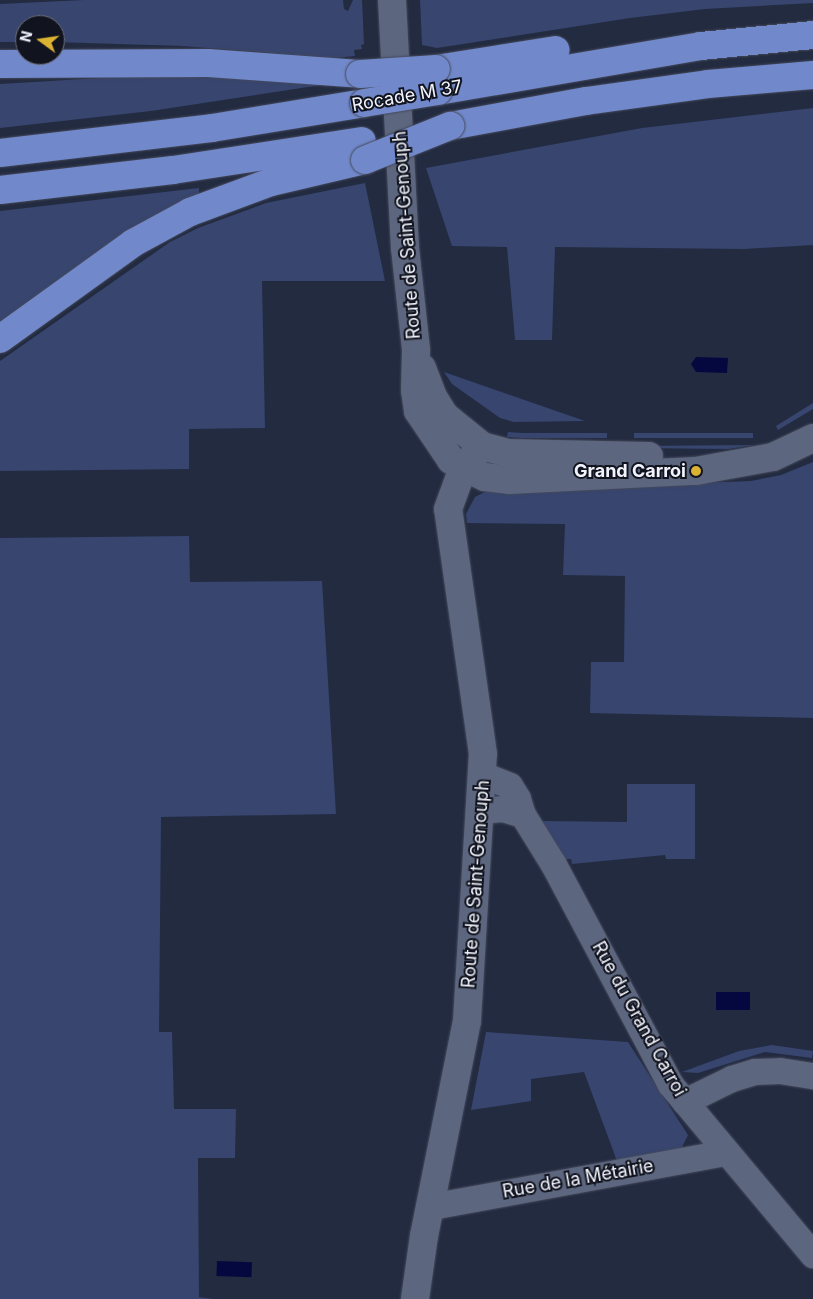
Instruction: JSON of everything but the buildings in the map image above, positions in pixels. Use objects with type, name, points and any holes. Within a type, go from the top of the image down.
[{"type":"highway","name":"Rocade M 37","points":[[0,153],[212,128],[364,103],[437,80],[701,46],[813,35]]},
{"type":"highway","points":[[0,64],[208,63],[437,80]]},
{"type":"highway","name":"Rocade M 37","points":[[0,190],[364,150],[450,126],[586,101],[698,85],[813,75]]},
{"type":"highway","points":[[0,340],[133,243],[190,212],[364,150]]},
{"type":"street","name":"Route de Saint-Genouph","points":[[392,0],[405,248],[416,350],[418,411],[441,448],[463,468]]},
{"type":"street","name":"Route de Saint-Genouph","points":[[415,1299],[467,1021],[483,775],[481,732],[449,528],[448,508],[463,468],[482,446],[445,416],[433,398],[416,350]]},
{"type":"street","points":[[463,468],[485,477],[509,480],[696,470],[773,457],[813,438]]},
{"type":"street","points":[[482,446],[508,453],[698,457],[732,463]]},
{"type":"street","name":"Rue du Grand Carroi","points":[[483,775],[510,786],[523,815],[554,865],[669,1080],[725,1153],[813,1255]]},
{"type":"street","points":[[481,811],[503,809],[523,815]]},
{"type":"street","points":[[685,1102],[755,1072],[780,1071],[813,1076]]},
{"type":"street","name":"Rue de la Métairie","points":[[431,1207],[725,1153]]},
{"type":"shaded area","points":[[84,0],[343,0],[344,9],[348,11],[353,0],[362,0],[364,44],[361,45],[362,49],[354,50],[355,56],[334,58],[182,46],[65,42],[65,15],[15,15],[15,42],[0,42],[0,4]]},
{"type":"shaded area","points":[[420,0],[813,0],[813,3],[705,9],[630,18],[437,48],[422,45]]},
{"type":"shaded area","points":[[167,74],[321,85],[151,111],[0,128],[0,84]]},
{"type":"shaded area","points":[[813,108],[813,245],[744,249],[555,247],[552,340],[515,340],[507,247],[452,246],[426,168],[642,128]]},
{"type":"shaded area","points":[[365,183],[385,281],[262,281],[265,428],[189,429],[189,469],[0,471],[0,361],[170,242],[198,228],[266,203]]},
{"type":"shaded area","points":[[199,188],[199,195],[0,325],[0,211]]},
{"type":"shaded area","points":[[696,357],[728,358],[727,373],[696,372],[691,364]]},
{"type":"shaded area","points":[[444,372],[585,421],[514,422],[500,418],[452,384]]},
{"type":"shaded area","points":[[813,403],[813,409],[778,430],[776,426]]},
{"type":"shaded area","points":[[508,432],[607,433],[607,438],[521,438],[507,437]]},
{"type":"shaded area","points":[[634,433],[753,433],[753,438],[634,438]]},
{"type":"shaded area","points":[[754,445],[728,449],[634,448],[634,446]]},
{"type":"shaded area","points":[[813,462],[813,718],[590,713],[591,662],[624,662],[625,576],[563,575],[565,524],[467,523],[466,514],[475,497],[487,491],[751,481],[781,475]]},
{"type":"shaded area","points":[[189,536],[190,582],[322,581],[336,814],[161,817],[159,1032],[172,1032],[174,1109],[236,1109],[235,1158],[198,1158],[199,1297],[213,1299],[0,1299],[0,538]]},
{"type":"shaded area","points":[[627,784],[695,784],[695,859],[666,859],[665,855],[572,864],[571,859],[565,859],[541,821],[627,822]]},
{"type":"shaded area","points":[[716,992],[750,992],[750,1010],[716,1010]]},
{"type":"shaded area","points":[[486,1032],[628,1042],[688,1135],[681,1149],[617,1161],[584,1072],[531,1079],[531,1101],[471,1110]]},
{"type":"shaded area","points":[[772,1045],[813,1051],[812,1058],[765,1052],[698,1073],[682,1072],[739,1051]]},
{"type":"shaded area","points":[[217,1261],[252,1262],[251,1277],[216,1276]]},
{"type":"place","name":"Grand Carroi","points":[[696,471]]}]
